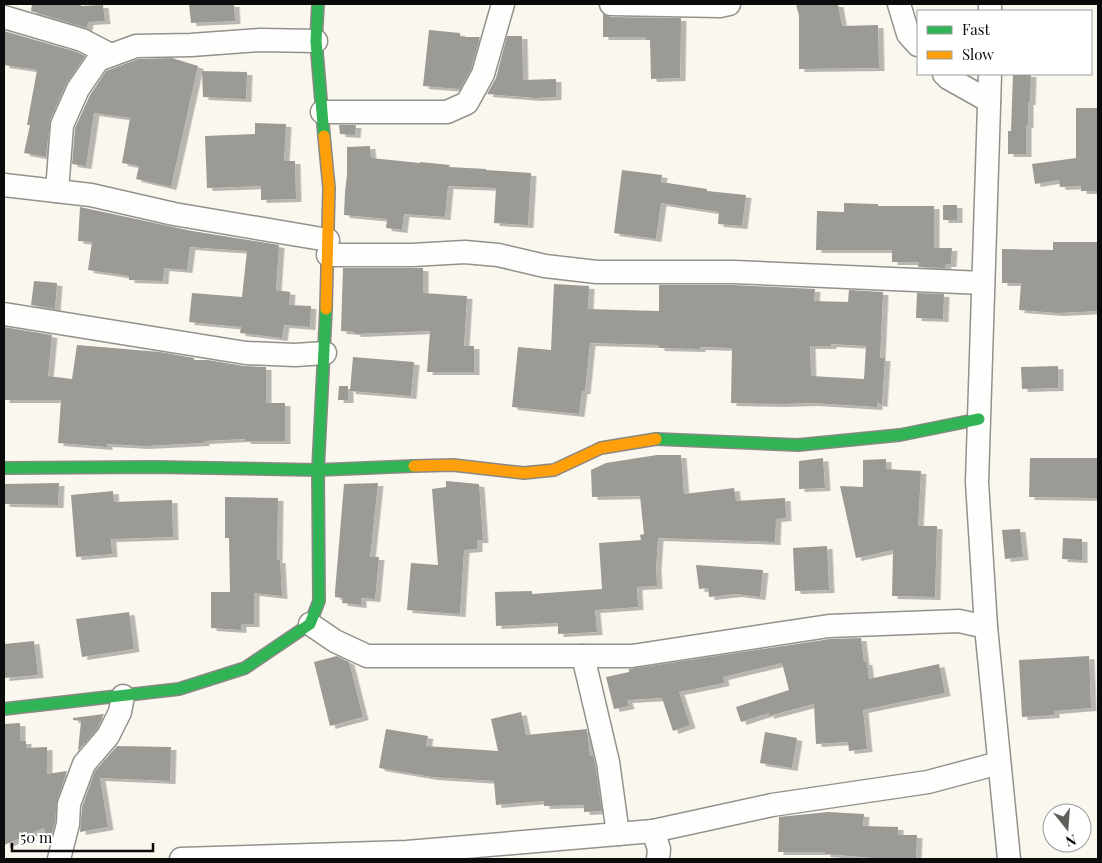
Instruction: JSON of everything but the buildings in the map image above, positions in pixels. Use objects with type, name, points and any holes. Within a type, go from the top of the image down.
[{"type":"street","points":[[4,709],[179,689],[245,668],[310,624],[319,601],[318,470],[325,353],[329,188],[316,41],[318,4]]},
{"type":"street","points":[[322,112],[447,112],[467,103],[483,74],[504,4]]},
{"type":"street","points":[[611,4],[720,6],[729,4]]},
{"type":"street","points":[[900,4],[908,34],[917,44]]},
{"type":"street","points":[[4,16],[82,40],[111,55]]},
{"type":"street","points":[[57,191],[62,125],[78,88],[98,60],[136,46],[191,46],[260,40],[316,41]]},
{"type":"street","points":[[945,75],[989,101]]},
{"type":"street","points":[[990,75],[977,482],[986,627],[1009,859]]},
{"type":"street","points":[[4,185],[91,195],[328,248],[412,255],[465,252],[498,255],[545,266],[597,272],[734,272],[983,283]]},
{"type":"street","points":[[4,314],[246,353],[295,355],[325,353]]},
{"type":"street","points":[[4,468],[154,467],[318,470],[453,465],[524,473],[554,470],[601,448],[656,439],[798,445],[900,436],[979,419]]},
{"type":"street","points":[[310,624],[335,641],[367,656],[632,656],[829,626],[959,621],[986,627]]},
{"type":"street","points":[[583,656],[608,762],[618,834]]},
{"type":"street","points":[[59,859],[68,824],[69,804],[84,764],[108,736],[120,712],[124,696]]},
{"type":"street","points":[[181,859],[407,852],[653,831],[772,805],[928,782],[999,763]]},
{"type":"street","points":[[653,831],[659,849],[658,859]]},
{"type":"traffic: fast","points":[[318,4],[316,41],[324,136]]},
{"type":"traffic: fast","points":[[4,709],[179,689],[245,668],[310,624],[319,601],[318,470],[326,309]]},
{"type":"traffic: fast","points":[[656,439],[798,445],[900,435],[979,419]]},
{"type":"traffic: fast","points":[[4,468],[154,467],[318,470],[414,466]]},
{"type":"traffic: slow","points":[[324,136],[329,188],[326,309]]},
{"type":"traffic: slow","points":[[414,466],[453,465],[524,473],[554,470],[601,448],[656,439]]}]
